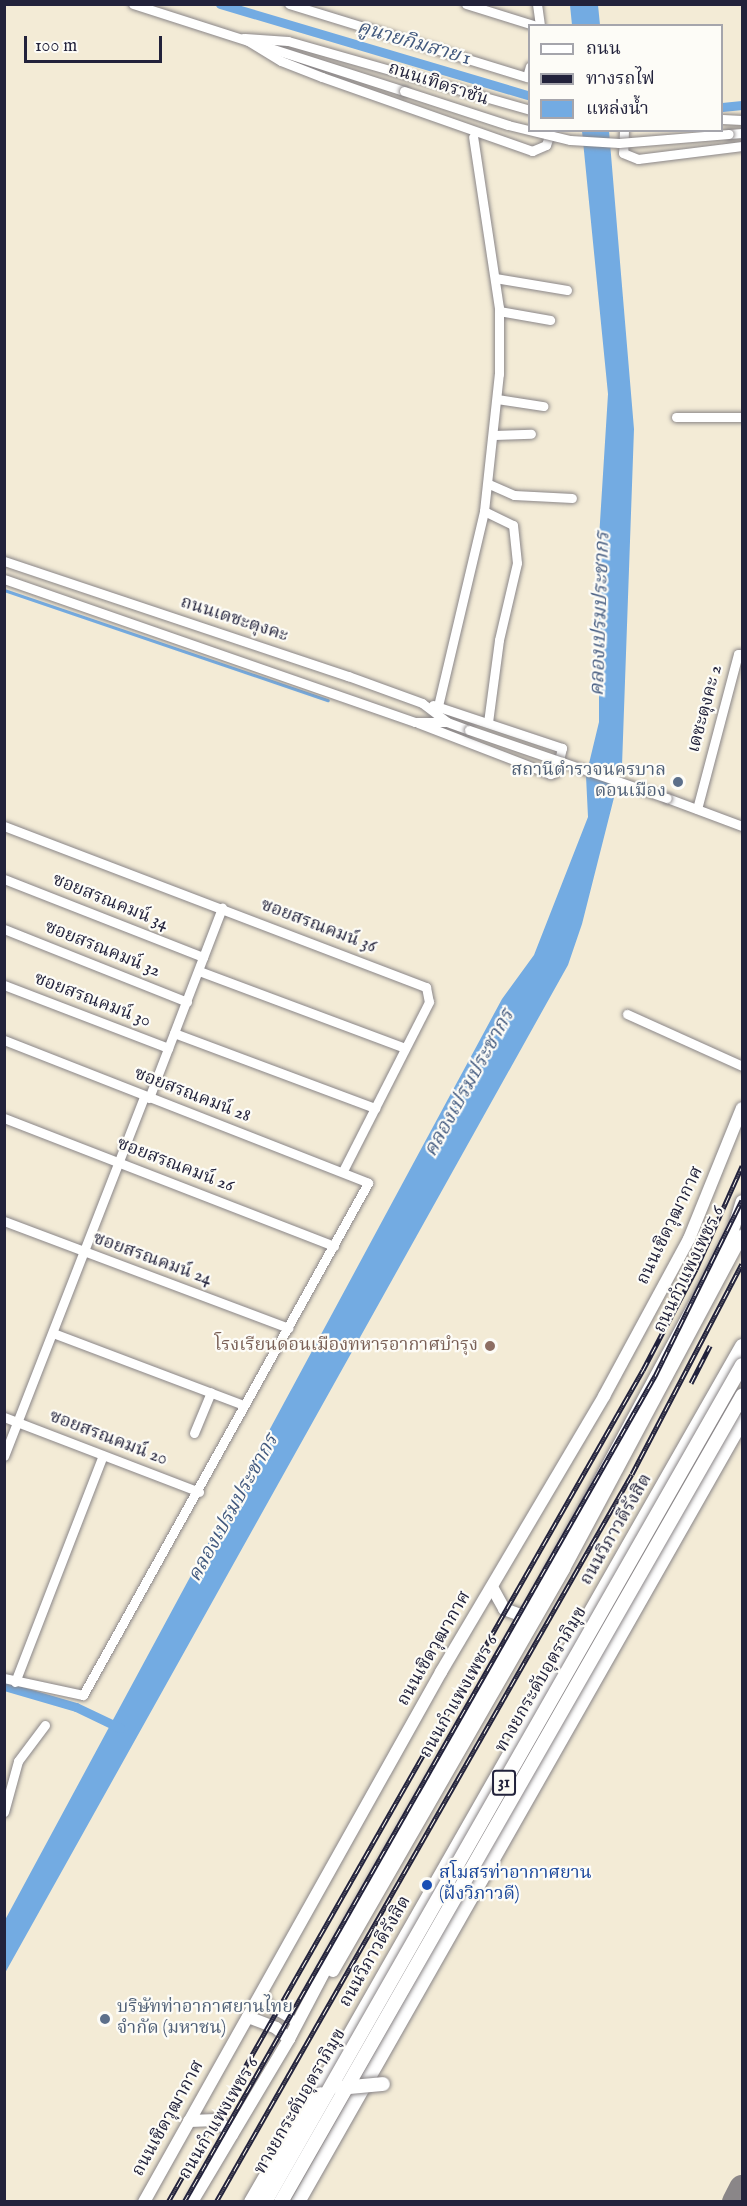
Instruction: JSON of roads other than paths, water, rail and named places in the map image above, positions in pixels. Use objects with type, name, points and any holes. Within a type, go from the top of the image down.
[{"type":"highway","name":"ถนนวิภาวดีรังสิต","points":[[255,2202],[742,1346]]},
{"type":"highway","name":"ทางยกระดับอุตราภิมุข","points":[[265,2202],[742,1365]]},
{"type":"highway","name":"ทางยกระดับอุตราภิมุข","points":[[281,2202],[742,1396]]},
{"type":"highway","name":"31","points":[[298,2202],[742,1420]]},
{"type":"highway","points":[[250,2202],[303,2112],[319,2095],[361,2084],[383,2084]]},
{"type":"main road","name":"ถนนเชิดวุฒากาศ","points":[[144,2202],[492,1587],[604,1396],[689,1239],[742,1108]]},
{"type":"main road","name":"ถนนกำแพงเพชร 6","points":[[192,2202],[289,2039],[526,1617],[697,1300],[733,1230],[742,1201]]},
{"type":"main road","name":"ถนนกำแพงเพชร 6","points":[[199,2202],[564,1569],[742,1235]]},
{"type":"main road","points":[[492,1587],[504,1609],[526,1617]]},
{"type":"main road","points":[[248,2017],[276,2028],[289,2039]]},
{"type":"main road","points":[[189,2121],[217,2120],[232,2134]]},
{"type":"street","name":"ถนนเทิดราชัน","points":[[133,4],[528,130]]},
{"type":"street","points":[[289,4],[526,77],[528,72]]},
{"type":"street","points":[[466,4],[531,24]]},
{"type":"street","points":[[537,4],[538,24]]},
{"type":"street","points":[[243,38],[288,41],[528,109]]},
{"type":"street","points":[[243,38],[281,61],[532,151],[546,145],[550,132]]},
{"type":"street","points":[[723,119],[742,120]]},
{"type":"street","name":"ถนนเทิดราชัน","points":[[537,132],[570,140],[619,143],[742,133]]},
{"type":"street","points":[[624,132],[623,153],[638,159],[742,146]]},
{"type":"street","points":[[438,706],[484,511],[489,484],[497,399],[499,311],[473,137]]},
{"type":"street","points":[[495,278],[567,290]]},
{"type":"street","points":[[499,311],[550,320]]},
{"type":"street","points":[[497,399],[543,405]]},
{"type":"street","points":[[676,417],[742,417]]},
{"type":"street","points":[[494,435],[531,434]]},
{"type":"street","points":[[489,484],[514,495],[572,498]]},
{"type":"street","points":[[484,511],[513,525],[517,562],[499,640],[488,722]]},
{"type":"street","name":"ถนนเดชะตุงคะ","points":[[4,561],[422,703],[447,722],[742,826]]},
{"type":"street","name":"ถนนเดชะตุงคะ","points":[[4,579],[415,722],[447,722]]},
{"type":"street","name":"เดชะตุงคะ 2","points":[[697,809],[740,654]]},
{"type":"street","points":[[415,722],[528,766],[556,772],[562,748],[488,722],[422,703]]},
{"type":"street","name":"ซอยสรณคมน์ 36","points":[[4,826],[426,987],[430,997],[343,1171]]},
{"type":"street","name":"ซอยสรณคมน์ 34","points":[[4,879],[203,957]]},
{"type":"street","points":[[4,1456],[119,1162],[187,1002],[222,908]]},
{"type":"street","name":"ซอยสรณคมน์ 32","points":[[4,929],[187,1002]]},
{"type":"street","points":[[199,971],[405,1048]]},
{"type":"street","name":"ซอยสรณคมน์ 30","points":[[4,985],[168,1048]]},
{"type":"street","points":[[627,1014],[740,1065]]},
{"type":"street","points":[[174,1033],[375,1108]]},
{"type":"street","name":"ซอยสรณคมน์ 28","points":[[4,1040],[343,1171],[368,1183],[334,1246]]},
{"type":"street","name":"ซอยสรณคมน์ 26","points":[[4,1118],[334,1246]]},
{"type":"street","name":"ซอยสรณคมน์ 24","points":[[4,1221],[289,1328]]},
{"type":"street","points":[[4,1678],[83,1695],[199,1492],[244,1405],[334,1246]]},
{"type":"street","points":[[53,1334],[244,1405]]},
{"type":"street","points":[[194,1433],[211,1392]]},
{"type":"street","name":"ซอยสรณคมน์ 20","points":[[4,1417],[199,1492]]},
{"type":"street","points":[[15,1682],[103,1455]]},
{"type":"street","points":[[4,1812],[9,1772],[45,1725]]},
{"type":"street","points":[[262,1991],[269,2006],[297,2022]]},
{"type":"water","points":[[570,5],[598,5],[600,24],[572,24]]},
{"type":"water","name":"คลองเปรมประชากร","points":[[582,132],[609,132],[634,429],[622,766],[582,924],[568,965],[5,1973],[5,1920],[502,999],[534,955],[588,817],[586,776],[599,722],[599,538],[608,394]]},
{"type":"waterway","name":"คูนายกิมสาย 1","points":[[220,4],[528,95]]},
{"type":"waterway","name":"คูนายกิมสาย 1","points":[[723,107],[742,105]]},
{"type":"waterway","points":[[4,590],[328,700]]},
{"type":"waterway","points":[[4,1686],[76,1707],[120,1728]]},
{"type":"railway","points":[[168,2202],[643,1370],[696,1269],[742,1166]]},
{"type":"railway","points":[[184,2202],[655,1376],[742,1200]]},
{"type":"railway","points":[[216,2202],[632,1474],[742,1264]]},
{"type":"railway","points":[[691,1383],[710,1346]]},
{"type":"place","name":"สถานีตำรวจนครบาล ดอนเมือง","points":[[678,782]]},
{"type":"place","name":"โรงเรียนดอนเมืองทหารอากาศบำรุง","points":[[490,1346]]},
{"type":"place","name":"สโมสรท่าอากาศยาน (ฝั่งวิภาวดี)","points":[[427,1885]]},
{"type":"place","name":"บริษัทท่าอากาศยานไทย จำกัด (มหาชน)","points":[[105,2019]]}]
